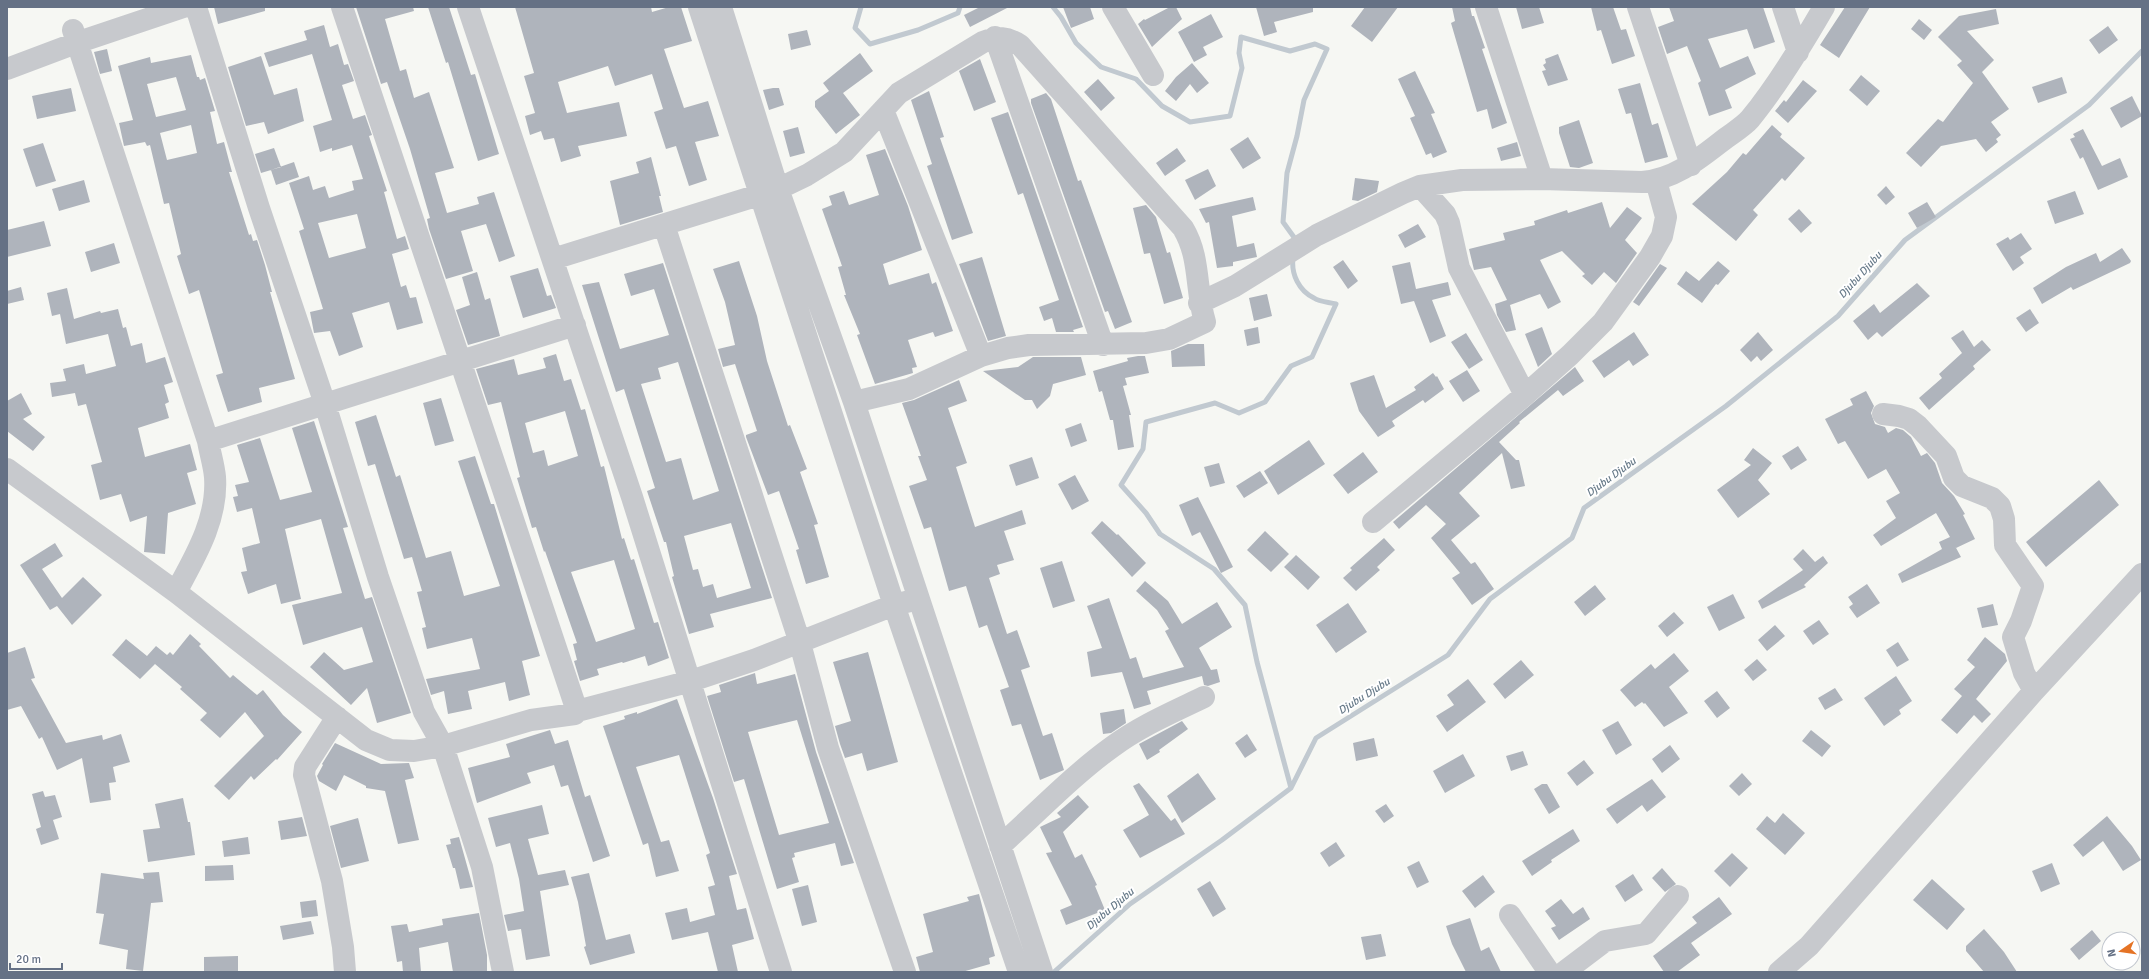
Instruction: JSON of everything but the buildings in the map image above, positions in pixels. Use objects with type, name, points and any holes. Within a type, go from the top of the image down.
[{"type":"street","points":[[7,69],[74,36],[146,7]]},
{"type":"street","points":[[7,53],[183,7]]},
{"type":"street","points":[[196,7],[378,577],[424,712],[443,746],[482,867],[503,972]]},
{"type":"street","points":[[342,7],[462,361],[577,711]]},
{"type":"street","points":[[468,7],[554,259],[691,681],[781,972]]},
{"type":"street","points":[[699,7],[770,192],[854,402],[1041,967]]},
{"type":"street","points":[[721,7],[770,192],[894,605],[1019,972]]},
{"type":"street","points":[[1113,7],[1153,75]]},
{"type":"street","points":[[1486,7],[1542,179]]},
{"type":"street","points":[[1638,7],[1691,165]]},
{"type":"street","points":[[1783,7],[1798,52]]},
{"type":"street","points":[[1199,303],[1235,286],[1293,249],[1402,192],[1420,186],[1462,180],[1542,179],[1642,182],[1656,181],[1672,175],[1691,165],[1749,120],[1798,52],[1824,7]]},
{"type":"street","points":[[74,36],[208,441],[215,478],[212,506],[200,548],[176,592]]},
{"type":"street","points":[[554,259],[770,192],[807,175],[844,152],[898,94],[983,42],[995,37],[1009,38],[1020,45],[1184,228],[1195,252],[1199,303],[1205,322],[1169,339],[1146,343],[1103,345],[1029,345],[1008,348],[980,356],[909,389],[854,402]]},
{"type":"street","points":[[995,37],[1103,345]]},
{"type":"street","points":[[884,110],[980,356]]},
{"type":"street","points":[[1373,522],[1526,395],[1570,355],[1603,322],[1650,257],[1662,236],[1666,217],[1656,181]]},
{"type":"street","points":[[1420,186],[1445,214],[1449,223],[1459,268],[1526,395]]},
{"type":"street","points":[[664,225],[800,643],[828,748],[906,972]]},
{"type":"street","points":[[208,441],[575,325]]},
{"type":"street","points":[[1883,414],[1909,419],[1918,426],[1946,456],[1954,478],[1962,486],[1992,498],[2000,506],[2004,519],[2005,545],[2033,586],[2021,621],[2013,637],[2024,672],[2034,691]]},
{"type":"street","points":[[7,469],[176,592],[366,740],[390,750],[414,751],[443,746],[531,720],[575,714],[577,711],[691,681],[800,643],[894,605],[918,599]]},
{"type":"street","points":[[1779,972],[1809,946],[2034,691],[2142,574]]},
{"type":"street","points":[[1000,846],[1083,769],[1113,746],[1148,725],[1204,697]]},
{"type":"street","points":[[337,717],[305,767],[304,775],[332,881],[343,947],[345,972]]},
{"type":"street","points":[[1564,972],[1605,942],[1646,934],[1678,896]]},
{"type":"street","points":[[1510,915],[1549,972]]},
{"type":"waterway","points":[[861,7],[855,28],[870,44],[918,30],[958,13],[960,7]]},
{"type":"waterway","points":[[1053,7],[1061,17],[1076,43],[1101,67],[1136,79],[1162,106],[1190,122],[1230,116],[1242,68],[1239,53],[1241,37],[1290,51],[1315,44],[1327,49],[1304,100],[1297,136],[1287,173],[1283,222],[1296,242]]},
{"type":"waterway","name":"Djubu Djubu","points":[[1054,972],[1130,904],[1222,840],[1291,788],[1316,738],[1448,655],[1490,599],[1572,538],[1584,508],[1726,406],[1838,316],[1905,240],[2089,105],[2142,51]]},
{"type":"waterway","points":[[1291,788],[1257,662],[1245,605],[1214,569],[1160,534],[1146,513],[1121,485],[1143,449],[1146,422],[1215,403],[1239,413],[1265,402],[1291,366],[1312,357],[1336,304],[1316,299],[1304,291],[1295,276],[1293,270],[1293,258]]}]
